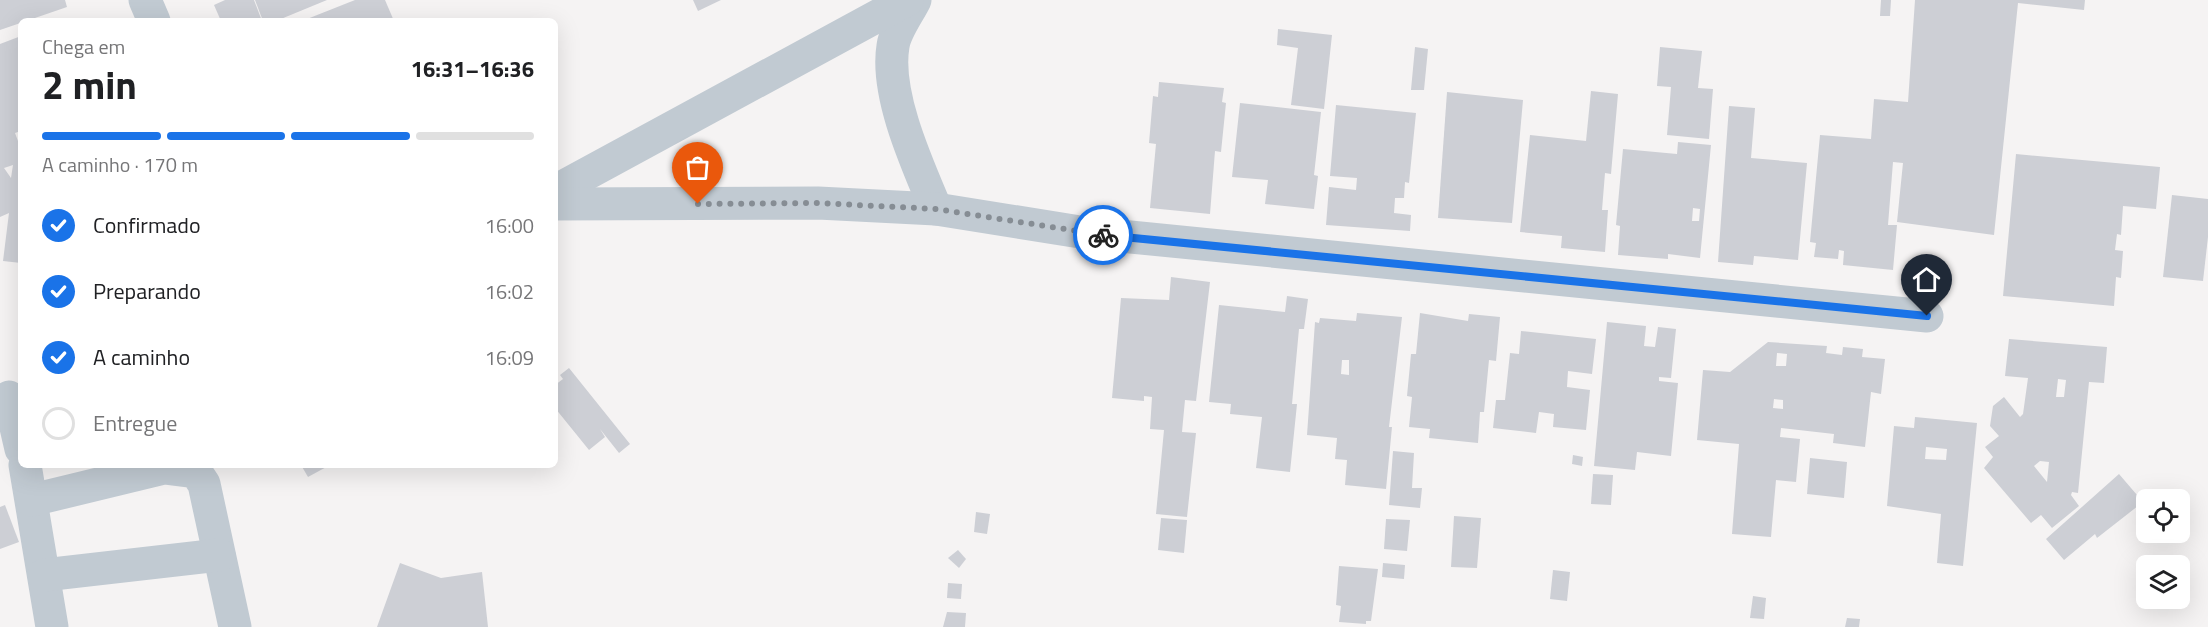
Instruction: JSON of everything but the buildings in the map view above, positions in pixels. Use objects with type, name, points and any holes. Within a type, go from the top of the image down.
[{"type":"street","points":[[145,0],[153,18]]},
{"type":"street","points":[[558,189],[907,0]]},
{"type":"street","points":[[915,0],[893,45],[895,97],[912,152],[936,209]]},
{"type":"street","points":[[558,204],[818,203],[936,209],[1080,232],[1927,316]]},
{"type":"street","points":[[10,397],[18,435]]},
{"type":"street","points":[[26,468],[52,627]]},
{"type":"street","points":[[32,500],[164,468],[196,472],[204,483],[236,627]]},
{"type":"street","points":[[44,575],[219,555]]},
{"type":"way so far","points":[[698,204],[818,203],[936,209],[1103,235]]},
{"type":"route","points":[[1103,235],[1927,316]]}]
